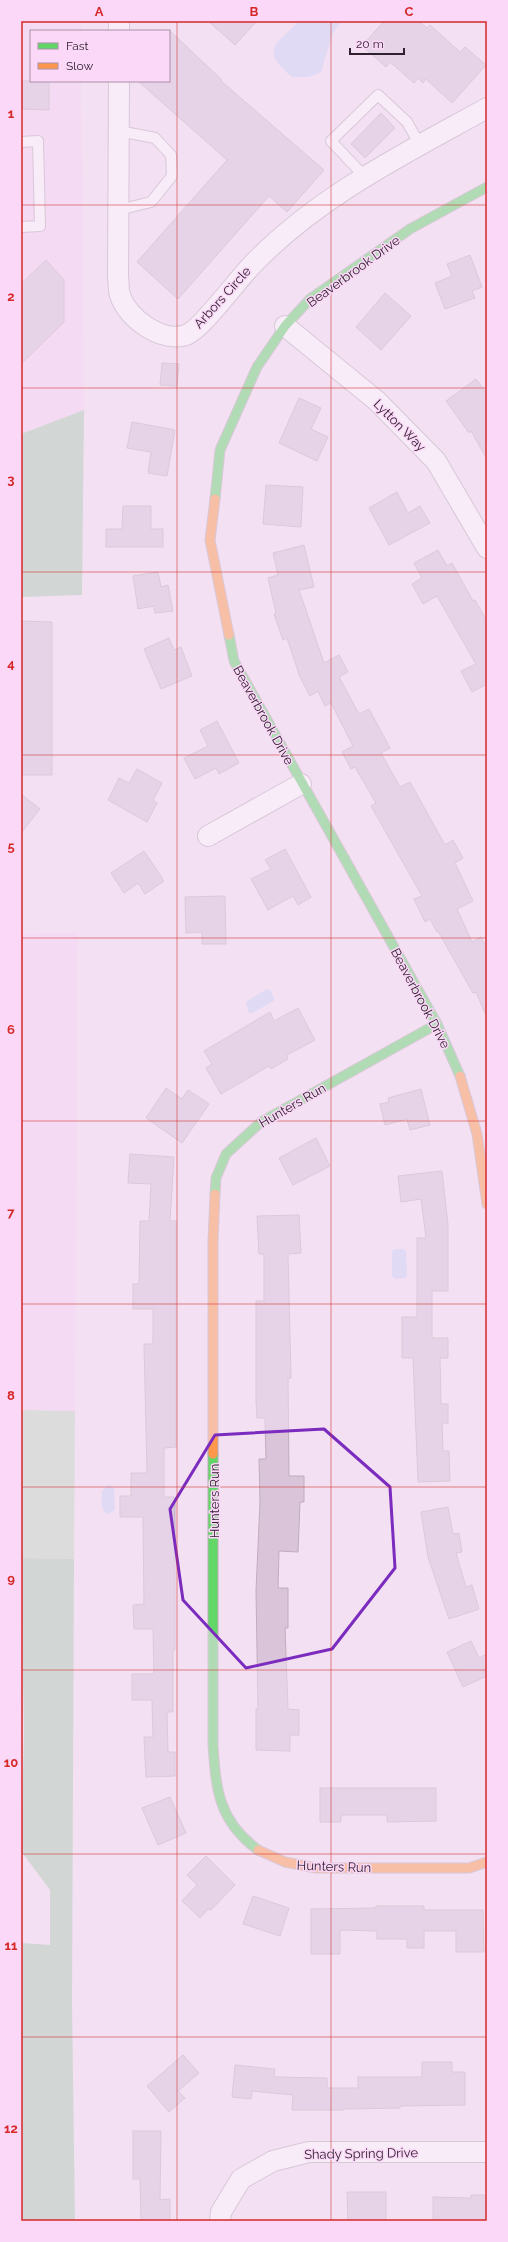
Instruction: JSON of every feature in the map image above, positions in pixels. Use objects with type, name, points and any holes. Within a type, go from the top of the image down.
[{"type":"street","name":"Arbors Circle","points":[[119,82],[118,210],[120,295],[129,311],[156,334],[171,337],[187,335],[216,308],[244,273],[277,238],[319,206],[364,177],[487,108]]},
{"type":"street","name":"Beaverbrook Drive","points":[[487,187],[404,234],[310,299],[285,326],[257,367],[220,450],[210,540],[234,661],[301,784],[437,1024],[466,1092],[483,1162],[487,1204]]},
{"type":"street","name":"Lytton Way","points":[[285,326],[378,401],[436,461],[487,548]]},
{"type":"street","points":[[208,836],[301,784]]},
{"type":"street","name":"Hunters Run","points":[[437,1024],[261,1122],[226,1154],[216,1178],[213,1257],[213,1745],[219,1802],[238,1834],[252,1848],[270,1857],[292,1866],[316,1868],[468,1868],[487,1862]]},
{"type":"street","name":"Shady Spring Drive","points":[[220,2221],[221,2212],[242,2179],[273,2160],[309,2152],[487,2152]]},
{"type":"lane","points":[[364,177],[331,141],[378,94],[407,122],[420,145]]},
{"type":"lane","points":[[118,131],[155,138],[171,155],[172,176],[151,202],[118,210]]},
{"type":"lane","points":[[21,142],[38,141],[40,226],[21,227]]},
{"type":"highlighted area","points":[[324,1429],[390,1487],[395,1568],[332,1649],[246,1668],[183,1600],[170,1509],[215,1435]]},
{"type":"shaded area","points":[[21,21],[81,21],[81,30],[30,30],[30,82],[81,82],[84,410],[21,434]]},
{"type":"shaded area","points":[[78,933],[75,1411],[21,1410],[21,934]]},
{"type":"green space","points":[[84,410],[82,595],[21,597],[21,434]]},
{"type":"green space","points":[[21,1410],[75,1411],[74,1559],[21,1558]]},
{"type":"green space","points":[[21,1558],[74,1559],[72,2003],[75,2221],[21,2221],[21,1943],[50,1945],[50,1890],[21,1851],[24,1734]]},
{"type":"water","points":[[299,21],[342,21],[333,33],[321,72],[309,77],[292,77],[282,68],[276,60],[274,54],[274,48],[278,42]]},
{"type":"water","points":[[267,989],[270,990],[274,1001],[252,1013],[249,1013],[246,1002]]},
{"type":"water","points":[[395,1249],[403,1249],[406,1251],[407,1275],[405,1278],[395,1279],[392,1276],[392,1251]]},
{"type":"water","points":[[108,1485],[114,1488],[115,1510],[108,1514],[102,1507],[102,1491]]},
{"type":"building","points":[[208,21],[257,21],[235,45]]},
{"type":"building","points":[[384,21],[419,21],[427,28],[430,25],[460,52],[465,47],[486,65],[452,103],[426,79],[423,83],[418,78],[414,83],[390,62],[386,67],[362,46]]},
{"type":"building","points":[[170,31],[222,80],[221,81],[324,170],[287,212],[269,196],[178,299],[137,262],[227,160],[139,82],[170,82]]},
{"type":"building","points":[[21,81],[49,82],[49,110],[21,109]]},
{"type":"building","points":[[381,113],[395,128],[365,158],[351,144]]},
{"type":"building","points":[[470,255],[482,287],[472,291],[475,298],[445,309],[435,283],[452,276],[447,264]]},
{"type":"building","points":[[46,260],[64,280],[64,322],[21,364],[21,284]]},
{"type":"building","points":[[385,293],[411,316],[381,350],[356,327]]},
{"type":"building","points":[[162,363],[179,364],[177,386],[160,385]]},
{"type":"building","points":[[476,379],[487,394],[487,459],[471,431],[469,433],[446,401]]},
{"type":"building","points":[[299,398],[321,408],[311,429],[328,437],[317,461],[279,443]]},
{"type":"building","points":[[132,422],[175,430],[167,476],[148,473],[151,452],[127,448]]},
{"type":"building","points":[[266,485],[303,487],[301,527],[263,524]]},
{"type":"building","points":[[397,492],[408,513],[420,506],[430,523],[389,545],[369,508]]},
{"type":"building","points":[[123,506],[151,506],[151,529],[163,529],[163,547],[106,547],[106,529],[122,529]]},
{"type":"building","points":[[304,545],[314,587],[299,590],[324,663],[339,655],[348,672],[339,677],[359,714],[369,709],[390,748],[381,753],[400,787],[410,782],[445,845],[453,840],[463,858],[455,863],[473,901],[457,909],[472,942],[481,937],[487,949],[487,1018],[476,992],[473,993],[438,931],[437,932],[430,919],[425,922],[414,899],[422,896],[371,806],[376,803],[355,767],[351,769],[342,752],[353,746],[331,703],[325,706],[318,691],[310,696],[300,677],[287,638],[283,640],[274,614],[276,613],[268,578],[278,575],[273,553]]},
{"type":"building","points":[[438,550],[447,566],[452,563],[473,601],[475,600],[487,621],[487,684],[472,692],[461,671],[476,664],[437,596],[423,604],[412,584],[422,578],[414,563]]},
{"type":"building","points":[[158,572],[161,587],[168,585],[173,611],[155,613],[154,606],[138,609],[133,576]]},
{"type":"building","points":[[21,621],[52,622],[52,775],[21,775]]},
{"type":"building","points":[[169,638],[174,650],[181,647],[192,676],[161,689],[144,649]]},
{"type":"building","points":[[217,721],[239,763],[219,774],[216,768],[195,779],[184,758],[208,746],[200,730]]},
{"type":"building","points":[[137,769],[162,783],[153,800],[157,803],[147,822],[108,800],[119,778],[129,783]]},
{"type":"building","points":[[21,794],[40,809],[21,833]]},
{"type":"building","points":[[285,849],[311,897],[298,905],[293,896],[268,910],[251,879],[271,869],[265,860]]},
{"type":"building","points":[[144,851],[164,881],[145,894],[138,883],[124,893],[111,873]]},
{"type":"building","points":[[225,896],[226,944],[202,944],[202,932],[186,933],[185,897]]},
{"type":"building","points":[[298,1008],[315,1040],[287,1055],[288,1059],[271,1069],[269,1066],[221,1094],[206,1068],[212,1064],[204,1051],[270,1012],[274,1021]]},
{"type":"building","points":[[166,1088],[182,1099],[188,1090],[209,1104],[182,1143],[146,1118]]},
{"type":"building","points":[[421,1089],[430,1125],[410,1130],[407,1119],[385,1125],[380,1104],[389,1102],[388,1098]]},
{"type":"building","points":[[316,1138],[330,1166],[293,1185],[279,1158]]},
{"type":"building","points":[[130,1154],[174,1157],[170,1221],[176,1221],[176,1447],[164,1448],[164,1497],[175,1497],[175,1650],[173,1650],[173,1712],[167,1712],[168,1752],[175,1752],[175,1776],[146,1777],[144,1737],[153,1737],[152,1700],[132,1700],[132,1674],[154,1674],[153,1629],[134,1629],[133,1605],[144,1604],[143,1517],[120,1517],[120,1496],[131,1496],[131,1473],[147,1473],[144,1344],[153,1344],[153,1309],[133,1309],[133,1284],[139,1284],[140,1221],[149,1221],[151,1184],[128,1183]]},
{"type":"building","points":[[442,1171],[448,1225],[448,1291],[432,1291],[432,1338],[448,1338],[448,1358],[440,1358],[441,1404],[448,1404],[448,1423],[442,1423],[443,1451],[449,1451],[450,1481],[418,1482],[413,1358],[402,1358],[402,1317],[417,1317],[417,1238],[426,1238],[421,1199],[401,1202],[398,1176]]},
{"type":"building","points":[[299,1215],[301,1253],[288,1254],[291,1378],[288,1378],[289,1476],[304,1476],[304,1502],[300,1502],[298,1552],[279,1551],[278,1588],[288,1588],[288,1628],[285,1628],[288,1709],[299,1710],[299,1735],[290,1735],[290,1751],[256,1750],[256,1709],[258,1709],[256,1591],[260,1502],[259,1459],[266,1459],[265,1418],[257,1418],[256,1400],[256,1301],[264,1301],[264,1254],[259,1254],[257,1216]]},
{"type":"building","points":[[448,1507],[453,1534],[459,1533],[462,1552],[456,1553],[466,1587],[472,1585],[479,1609],[449,1619],[428,1557],[421,1512]]},
{"type":"building","points":[[471,1641],[479,1658],[487,1654],[487,1676],[463,1687],[447,1652]]},
{"type":"building","points":[[320,1788],[436,1788],[436,1821],[387,1822],[387,1815],[341,1815],[341,1822],[320,1822]]},
{"type":"building","points":[[170,1797],[186,1833],[158,1845],[142,1808]]},
{"type":"building","points":[[206,1856],[235,1885],[211,1910],[208,1909],[200,1918],[182,1901],[197,1885],[187,1875]]},
{"type":"building","points":[[253,1896],[289,1908],[280,1936],[243,1924]]},
{"type":"building","points":[[376,1906],[424,1906],[424,1910],[483,1910],[484,1952],[456,1952],[456,1931],[424,1931],[424,1948],[407,1948],[407,1939],[377,1939],[377,1931],[340,1930],[340,1954],[311,1954],[311,1909],[376,1908]]},
{"type":"building","points":[[183,2055],[199,2073],[178,2091],[185,2098],[169,2112],[147,2086]]},
{"type":"building","points":[[422,2062],[452,2062],[452,2072],[465,2072],[465,2105],[400,2106],[400,2108],[344,2110],[292,2110],[293,2095],[252,2091],[251,2099],[232,2097],[235,2065],[275,2069],[274,2077],[327,2078],[327,2088],[358,2088],[358,2077],[422,2077]]},
{"type":"building","points":[[133,2131],[161,2131],[160,2200],[170,2199],[170,2221],[141,2221],[140,2179],[133,2179]]},
{"type":"building","points":[[347,2192],[386,2192],[386,2221],[348,2221]]},
{"type":"building","points":[[471,2195],[487,2195],[487,2221],[433,2221],[433,2197],[471,2198]]},
{"type":"traffic: fast","points":[[215,499],[220,450],[257,367],[285,326],[310,299],[410,229],[487,187]]},
{"type":"traffic: fast","points":[[229,635],[234,661],[437,1024],[460,1076]]},
{"type":"traffic: fast","points":[[215,1194],[216,1178],[226,1154],[261,1122],[437,1024]]},
{"type":"traffic: fast","points":[[213,1454],[213,1745],[216,1777],[218,1791],[227,1816],[245,1839],[258,1850]]},
{"type":"traffic: slow","points":[[215,499],[210,540],[229,635]]},
{"type":"traffic: slow","points":[[460,1076],[477,1134],[487,1204]]},
{"type":"traffic: slow","points":[[213,1454],[213,1241],[215,1194]]},
{"type":"traffic: slow","points":[[258,1850],[285,1862],[316,1868],[469,1868],[487,1862]]}]
